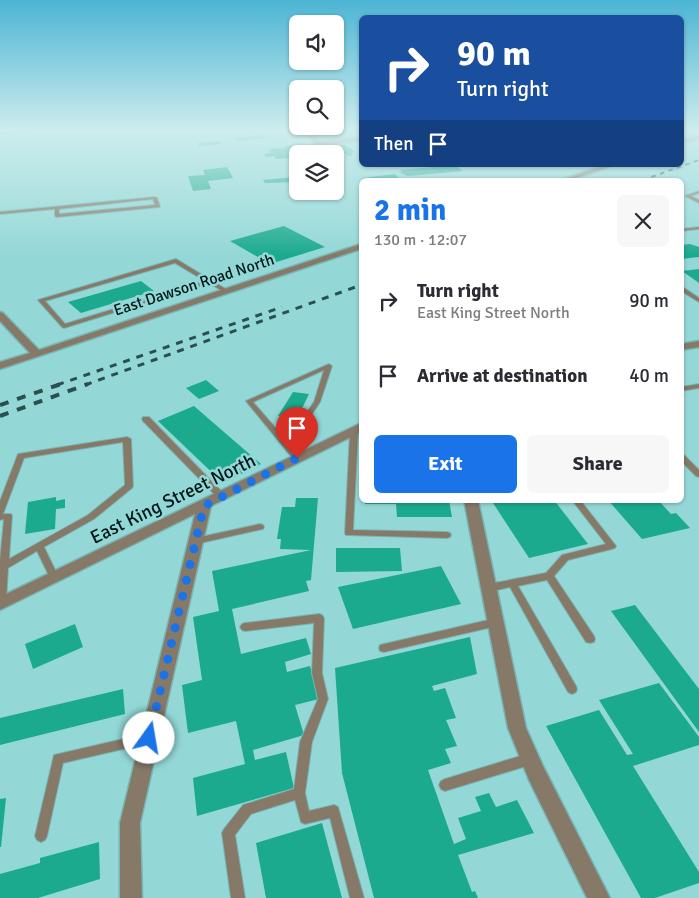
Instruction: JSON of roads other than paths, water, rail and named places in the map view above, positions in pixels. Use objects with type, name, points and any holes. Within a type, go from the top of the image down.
[{"type":"street","points":[[570,178],[589,172]]},
{"type":"street","name":"East Dawson Road North","points":[[0,366],[359,247]]},
{"type":"street","points":[[0,315],[37,354]]},
{"type":"street","points":[[684,346],[699,344]]},
{"type":"street","name":"East King Street North","points":[[0,604],[204,506],[357,429]]},
{"type":"street","points":[[471,503],[518,728],[530,759],[593,896]]},
{"type":"street","points":[[131,898],[130,823],[204,506]]},
{"type":"lane","points":[[699,192],[687,196],[699,202]]},
{"type":"lane","points":[[0,213],[57,207],[155,198],[158,206],[57,216],[57,207]]},
{"type":"lane","points":[[684,230],[699,228]]},
{"type":"lane","points":[[209,281],[64,326],[41,300],[176,262],[209,281],[226,291]]},
{"type":"lane","points":[[684,290],[699,300]]},
{"type":"lane","points":[[287,446],[317,402],[329,366],[249,401],[297,458]]},
{"type":"lane","points":[[684,388],[699,386]]},
{"type":"lane","points":[[146,419],[222,497]]},
{"type":"lane","points":[[357,429],[349,533],[447,535]]},
{"type":"lane","points":[[0,512],[21,456],[127,440],[129,486],[91,517],[4,566]]},
{"type":"lane","points":[[684,460],[699,474]]},
{"type":"lane","points":[[489,588],[549,576],[565,557],[612,546],[578,503]]},
{"type":"lane","points":[[0,517],[8,516],[0,604]]},
{"type":"lane","points":[[196,541],[260,528]]},
{"type":"lane","points":[[39,546],[54,578]]},
{"type":"lane","points":[[549,576],[590,639]]},
{"type":"lane","points":[[512,583],[572,689]]},
{"type":"lane","points":[[245,627],[319,618],[318,673],[323,699],[306,742],[299,793],[305,818],[334,811],[357,898]]},
{"type":"lane","points":[[384,648],[496,622]]},
{"type":"lane","points":[[41,836],[58,760],[149,738]]},
{"type":"lane","points":[[445,785],[530,759]]},
{"type":"lane","points":[[238,898],[228,833],[247,809],[299,793]]},
{"type":"railway","points":[[649,178],[666,172]]},
{"type":"railway","points":[[85,385],[359,286]]},
{"type":"railway","points":[[57,385],[282,307]]},
{"type":"railway","points":[[0,405],[61,384]]},
{"type":"railway","points":[[0,416],[88,384]]}]
